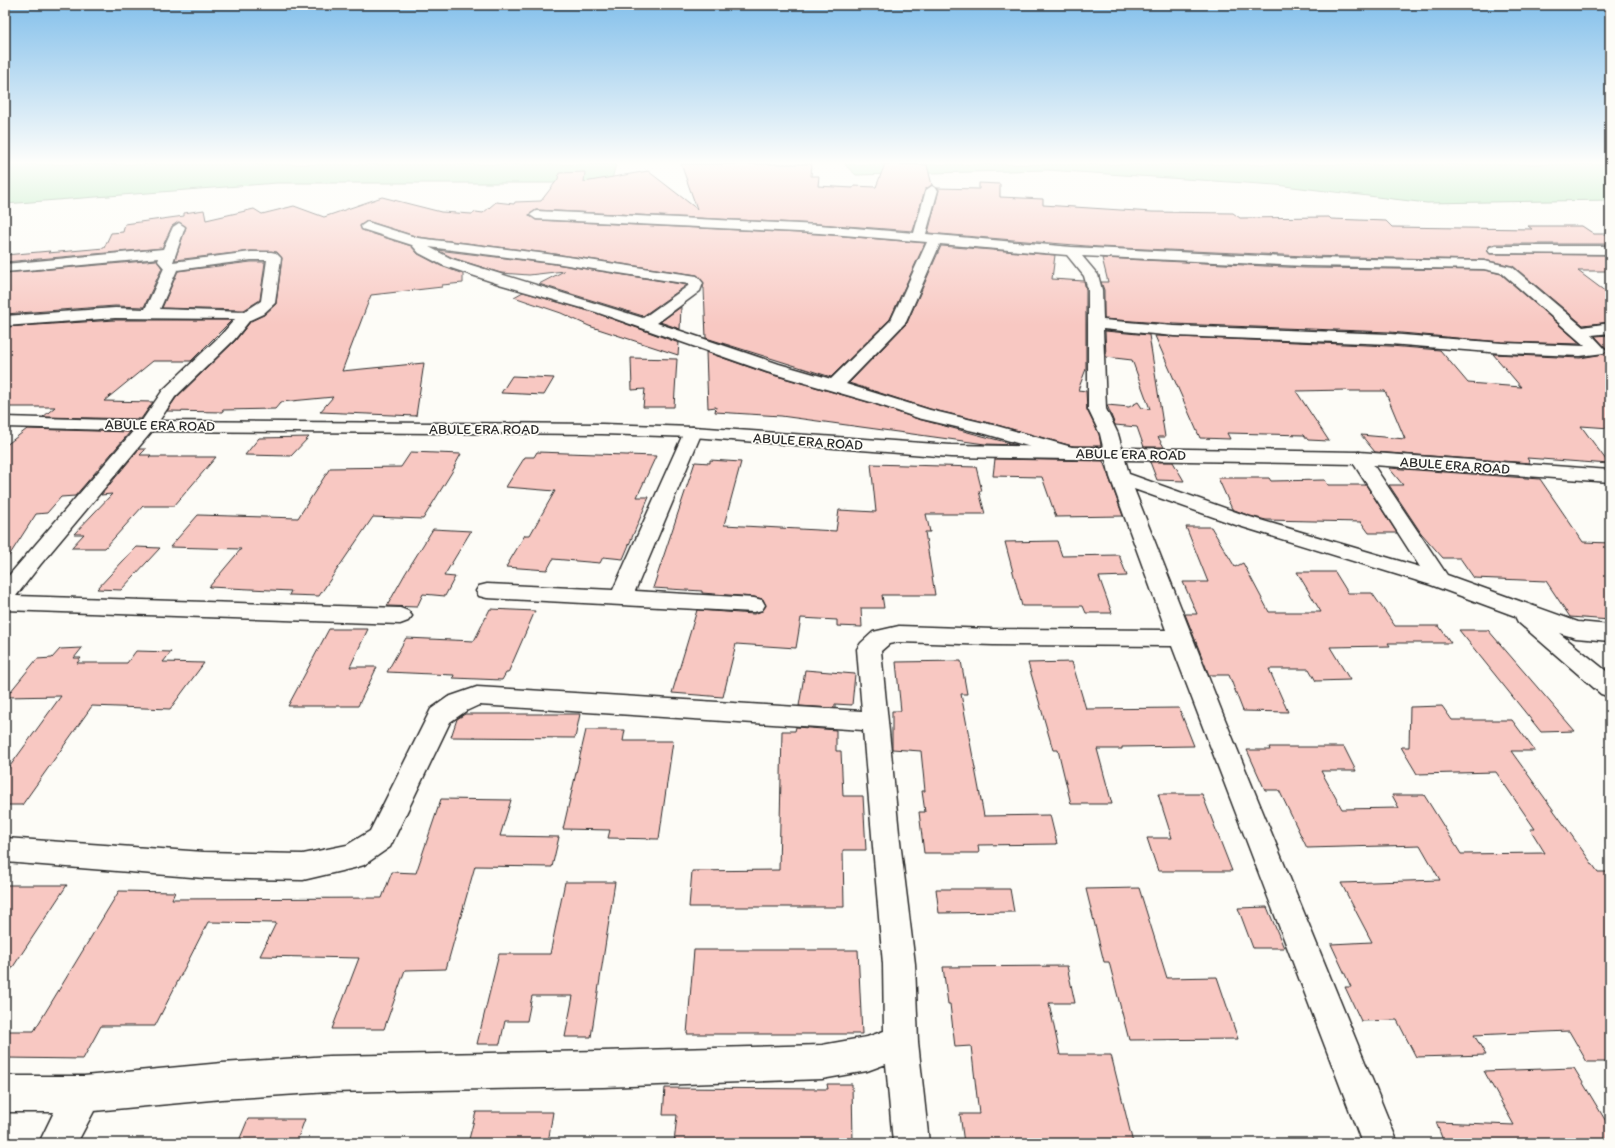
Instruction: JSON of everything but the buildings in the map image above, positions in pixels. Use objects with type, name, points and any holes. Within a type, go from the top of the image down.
[{"type":"street","points":[[595,218],[697,222],[936,238],[1071,251],[1306,262],[1484,265],[1507,270],[1580,332],[1598,350],[1580,351],[1502,348],[1390,339],[1174,331],[1094,324]]},
{"type":"street","points":[[919,237],[924,218]]},
{"type":"street","points":[[367,226],[417,242],[482,248],[594,264],[692,279],[696,283],[695,288],[644,325]]},
{"type":"street","points":[[150,314],[169,260],[178,227]]},
{"type":"street","points":[[835,385],[898,322],[936,238]]},
{"type":"street","points":[[417,242],[424,250],[447,262],[504,281],[601,309],[773,368],[835,385],[924,414],[991,430],[1072,453]]},
{"type":"street","points":[[1495,250],[1610,250]]},
{"type":"street","points":[[1071,251],[1091,275],[1095,290],[1094,324],[1097,409],[1109,434],[1116,465],[1180,638],[1380,1143]]},
{"type":"street","points":[[5,268],[169,260],[180,264],[243,256],[271,256],[274,258],[268,303],[258,311],[245,317],[228,337],[169,394],[147,426],[32,560],[5,595]]},
{"type":"street","points":[[5,321],[81,314],[240,315],[245,317]]},
{"type":"street","points":[[1580,332],[1610,328]]},
{"type":"street","name":"ABULE ERA ROAD","points":[[5,422],[147,426],[602,429],[693,432],[951,451],[1072,453],[1116,465],[1359,458],[1610,476]]},
{"type":"street","points":[[621,598],[693,432]]},
{"type":"street","points":[[1359,458],[1439,580]]},
{"type":"street","points":[[1116,465],[1243,521],[1439,580],[1515,607],[1610,644]]},
{"type":"street","points":[[487,591],[754,605]]},
{"type":"street","points":[[5,603],[400,616]]},
{"type":"street","points":[[1515,607],[1610,688]]},
{"type":"street","points":[[1576,630],[1610,633]]},
{"type":"street","points":[[911,1143],[901,1042],[899,964],[875,721],[870,650],[881,638],[899,634],[993,637],[1180,638]]},
{"type":"street","points":[[5,850],[204,864],[303,867],[354,856],[380,839],[440,716],[457,704],[477,696],[875,721]]},
{"type":"street","points":[[5,1094],[84,1094],[222,1080],[329,1074],[595,1070],[822,1062],[867,1054],[901,1042]]},
{"type":"street","points":[[57,1143],[84,1094]]}]
